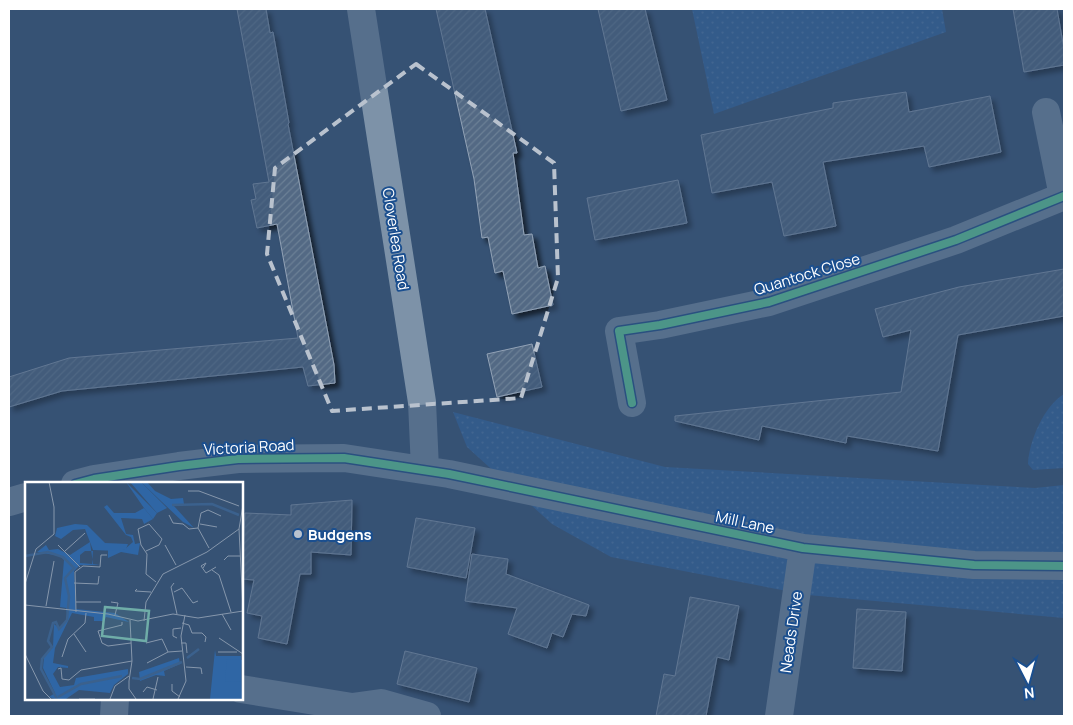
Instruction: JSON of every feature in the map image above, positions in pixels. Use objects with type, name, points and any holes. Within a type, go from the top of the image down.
[{"type":"street","name":"Cloverlea Road","points":[[361,9],[422,402],[425,470]]},
{"type":"street","points":[[1046,112],[1064,196]]},
{"type":"street","name":"Quantock Close","points":[[632,403],[619,331],[660,325],[769,302],[956,240],[1064,196]]},
{"type":"street","name":"Victoria Road","points":[[88,482],[179,466],[238,459],[344,458],[425,470]]},
{"type":"street","name":"Mill Lane","points":[[425,470],[803,548],[974,565],[1064,566]]},
{"type":"street","points":[[9,502],[25,496]]},
{"type":"street","name":"Neads Drive","points":[[778,716],[803,548]]},
{"type":"street","points":[[242,689],[350,712],[381,703],[427,716]]},
{"type":"street","points":[[114,716],[115,700]]},
{"type":"highlighted area","points":[[416,64],[554,163],[558,278],[521,398],[332,411],[267,254],[275,168]]},
{"type":"shaded area","points":[[692,9],[942,9],[946,32],[714,114]]},
{"type":"shaded area","points":[[1064,394],[1064,468],[1033,470],[1028,464],[1029,455],[1039,425],[1050,407]]},
{"type":"shaded area","points":[[453,412],[665,467],[1035,488],[1064,485],[1064,618],[808,595],[611,557],[552,524],[467,447]]},
{"type":"building","points":[[237,9],[266,9],[270,33],[273,32],[288,124],[334,365],[335,383],[308,386],[303,367],[62,391],[9,407],[9,377],[69,358],[298,338],[277,224],[257,228],[251,200],[256,199],[253,184],[269,182]]},
{"type":"building","points":[[436,9],[485,9],[517,153],[513,153],[524,235],[532,234],[538,268],[545,266],[553,305],[512,314],[503,271],[495,273],[488,237],[482,238],[474,179]]},
{"type":"building","points":[[598,9],[645,9],[667,100],[621,111]]},
{"type":"building","points":[[1013,9],[1057,9],[1064,49],[1064,65],[1024,72]]},
{"type":"building","points":[[906,92],[909,112],[990,96],[1001,152],[929,167],[924,146],[823,162],[836,226],[784,236],[772,182],[712,193],[701,135],[833,108],[833,103]]},
{"type":"building","points":[[678,180],[687,223],[595,240],[587,198]]},
{"type":"building","points":[[1064,269],[1064,316],[958,335],[938,451],[847,436],[846,443],[762,426],[759,440],[675,421],[675,416],[901,392],[911,330],[883,337],[875,309],[959,287]]},
{"type":"building","points":[[532,344],[542,387],[497,397],[487,354]]},
{"type":"building","name":"Budgens","points":[[352,500],[351,555],[311,552],[311,574],[300,574],[287,644],[258,638],[262,616],[247,613],[254,580],[242,579],[245,513],[291,515],[291,505]]},
{"type":"building","points":[[416,518],[475,528],[466,578],[407,567]]},
{"type":"building","points":[[472,554],[508,559],[506,574],[589,605],[586,616],[572,614],[563,637],[552,633],[547,648],[508,634],[517,608],[465,601]]},
{"type":"building","points":[[690,597],[739,606],[729,660],[717,657],[706,716],[656,716],[664,674],[675,676]]},
{"type":"building","points":[[857,609],[906,612],[902,671],[853,668]]},
{"type":"building","points":[[405,651],[477,668],[469,702],[397,684]]},
{"type":"cycle path","points":[[632,403],[619,331],[660,325],[769,302],[956,240],[1064,196]]},
{"type":"cycle path","points":[[83,482],[179,466],[238,459],[344,458],[449,474],[803,548],[974,565],[1064,566]]},
{"type":"place","name":"Budgens","points":[[298,534]]}]
